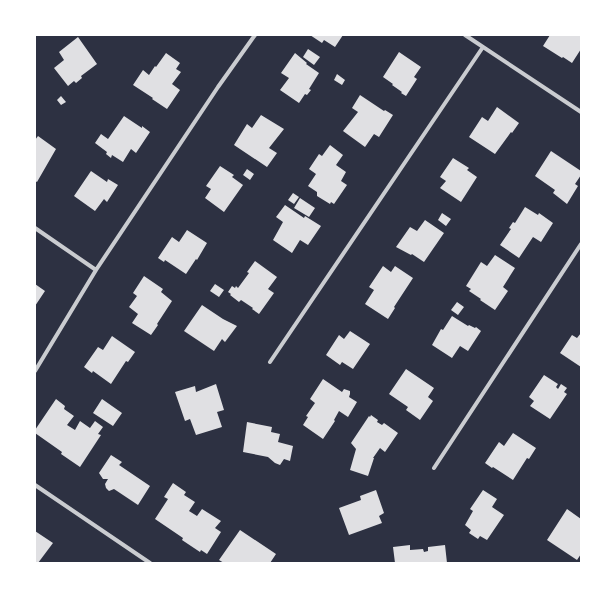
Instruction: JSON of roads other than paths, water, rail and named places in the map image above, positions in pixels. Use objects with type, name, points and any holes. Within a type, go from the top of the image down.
[{"type":"street","points":[[35,371],[96,270],[254,35]]},
{"type":"street","points":[[465,35],[581,112]]},
{"type":"street","points":[[270,362],[483,47]]},
{"type":"street","points":[[35,228],[96,270]]},
{"type":"street","points":[[434,468],[581,244]]},
{"type":"street","points":[[35,485],[150,563]]}]
